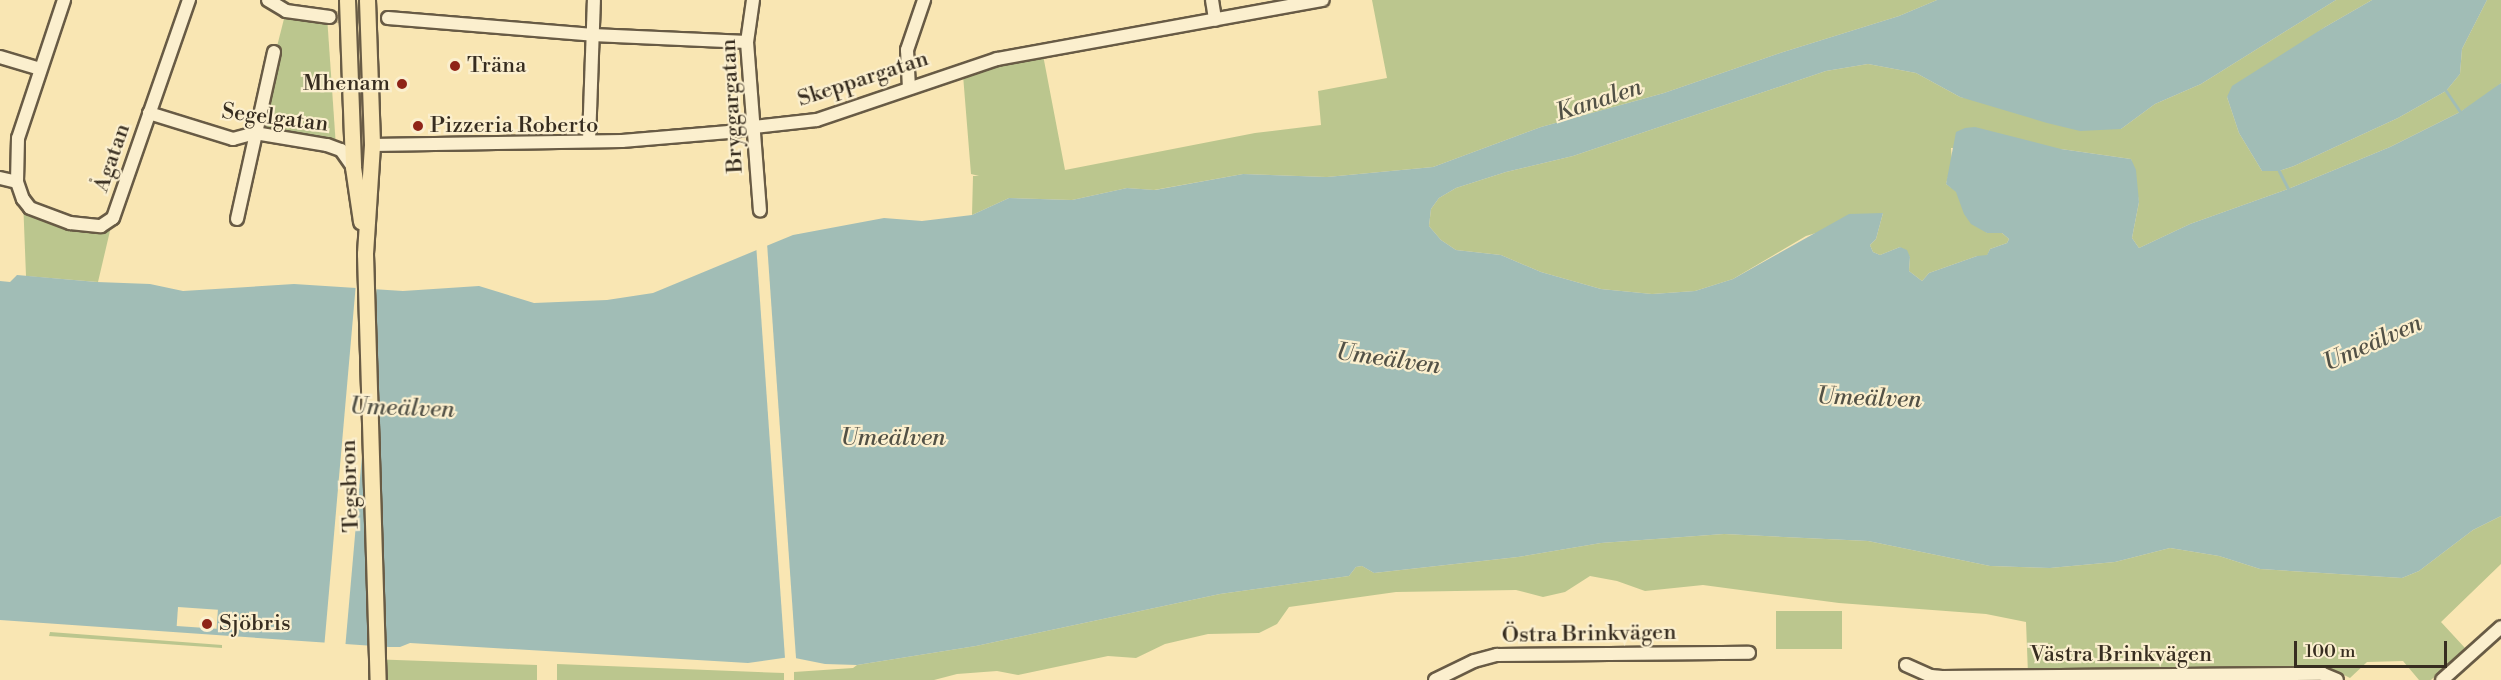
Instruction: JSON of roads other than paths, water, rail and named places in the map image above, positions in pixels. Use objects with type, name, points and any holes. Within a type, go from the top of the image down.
[{"type":"main road","points":[[346,0],[353,167],[365,254]]},
{"type":"main road","points":[[365,254],[372,145],[367,0]]},
{"type":"main road","name":"Tegsbron","points":[[365,254],[378,680]]},
{"type":"street","points":[[0,178],[17,182],[18,138],[64,0]]},
{"type":"street","name":"Ågatan","points":[[17,182],[23,199],[30,208],[45,215],[70,223],[101,226],[109,223],[189,0]]},
{"type":"street","points":[[268,0],[286,11],[330,16]]},
{"type":"street","points":[[590,141],[594,0]]},
{"type":"street","name":"Bryggargatan","points":[[753,0],[747,42],[760,211]]},
{"type":"street","points":[[909,88],[907,50],[924,0]]},
{"type":"street","points":[[1212,0],[1215,20]]},
{"type":"street","name":"Skeppargatan","points":[[372,145],[680,137],[817,120],[997,59],[1323,0]]},
{"type":"street","points":[[388,18],[593,35],[747,42]]},
{"type":"street","points":[[237,219],[274,52]]},
{"type":"street","points":[[0,57],[40,69]]},
{"type":"street","name":"Segelgatan","points":[[149,113],[233,139],[255,133],[336,147],[353,167]]},
{"type":"street","points":[[2442,680],[2501,627]]},
{"type":"street","name":"Östra Brinkvägen","points":[[1435,680],[1474,661],[1497,655],[1749,653]]},
{"type":"street","name":"Västra Brinkvägen","points":[[1906,665],[1931,676],[1942,677],[2323,674],[2337,680]]},
{"type":"water","name":"Umeälven","points":[[1937,0],[2336,0],[2201,84],[2155,104],[2121,129],[2080,131],[2047,123],[1960,97],[1916,73],[1868,64],[1826,71],[1573,156],[1506,172],[1456,188],[1439,198],[1431,209],[1429,226],[1441,240],[1456,250],[1501,255],[1541,272],[1601,289],[1652,294],[1695,291],[1733,279],[1849,214],[1883,213],[1876,239],[1870,245],[1873,252],[1880,255],[1900,247],[1907,250],[1910,257],[1909,271],[1922,281],[1929,273],[1977,256],[1987,255],[1990,249],[2007,243],[2009,239],[2002,233],[1987,233],[1971,224],[1964,214],[1956,192],[1946,184],[1956,132],[1965,128],[1975,127],[2061,149],[2131,159],[2136,170],[2139,202],[2132,238],[2139,248],[2190,224],[2288,189],[2390,147],[2460,112],[2501,83],[2501,516],[2473,530],[2419,571],[2402,578],[2260,569],[2219,556],[2170,548],[2115,562],[2050,568],[1990,566],[1868,541],[1724,534],[1601,543],[1518,557],[1374,573],[1362,566],[1356,567],[1349,576],[1220,594],[976,646],[857,665],[825,664],[790,657],[748,663],[410,643],[400,647],[389,647],[0,620],[0,281],[10,282],[17,275],[150,284],[183,291],[294,284],[403,291],[479,286],[534,303],[607,300],[653,293],[793,235],[884,218],[922,221],[972,215],[1009,198],[1072,200],[1127,188],[1155,190],[1243,174],[1327,177],[1433,167],[1541,127],[1664,93],[1780,53],[1899,16]]},
{"type":"water","points":[[2372,0],[2487,0],[2462,49],[2460,74],[2446,91],[2398,118],[2294,166],[2279,171],[2262,171],[2239,133],[2227,97],[2232,86]]},
{"type":"waterway","points":[[2446,91],[2460,112]]},
{"type":"waterway","points":[[2279,171],[2288,189]]},
{"type":"tunnel","points":[[330,17],[388,18]]},
{"type":"place","name":"Träna","points":[[455,66]]},
{"type":"place","name":"Mhenam","points":[[402,84]]},
{"type":"place","name":"Pizzeria Roberto","points":[[418,126]]},
{"type":"place","name":"Sjöbris","points":[[207,624]]},
{"type":"water label","name":"Kanalen","points":[[1599,101]]}]
